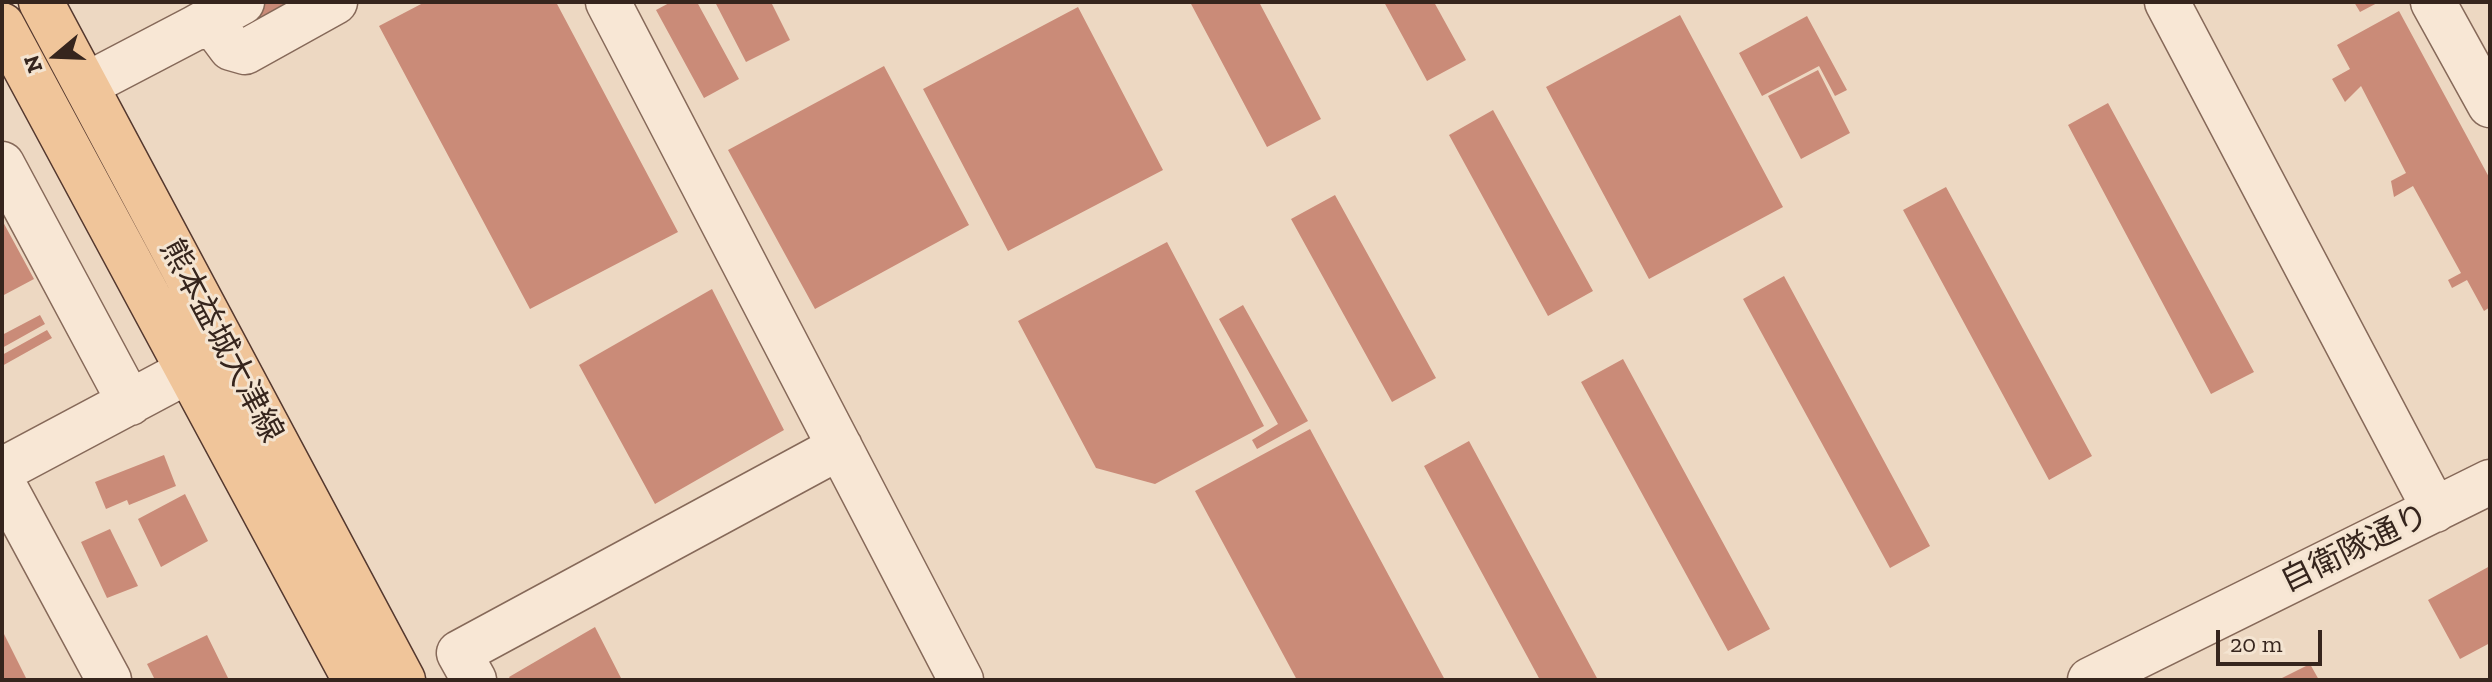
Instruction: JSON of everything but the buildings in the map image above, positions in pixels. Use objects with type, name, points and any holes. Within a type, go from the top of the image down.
[{"type":"main road","name":"熊本益城大津線","points":[[41,2],[403,680]]},
{"type":"main road","name":"熊本益城大津線","points":[[2,25],[355,680]]},
{"type":"street","points":[[86,85],[242,2]]},
{"type":"street","points":[[195,28],[216,28],[231,48],[245,52],[335,2]]},
{"type":"street","points":[[608,2],[961,680]]},
{"type":"street","points":[[2167,2],[2435,510]]},
{"type":"street","points":[[2433,2],[2490,105]]},
{"type":"street","points":[[2,164],[130,403]]},
{"type":"street","points":[[2,470],[188,371]]},
{"type":"street","points":[[474,680],[459,653],[840,447]]},
{"type":"street","points":[[2,482],[109,680]]},
{"type":"street","name":"自衛隊通り","points":[[2090,680],[2490,482]]}]
